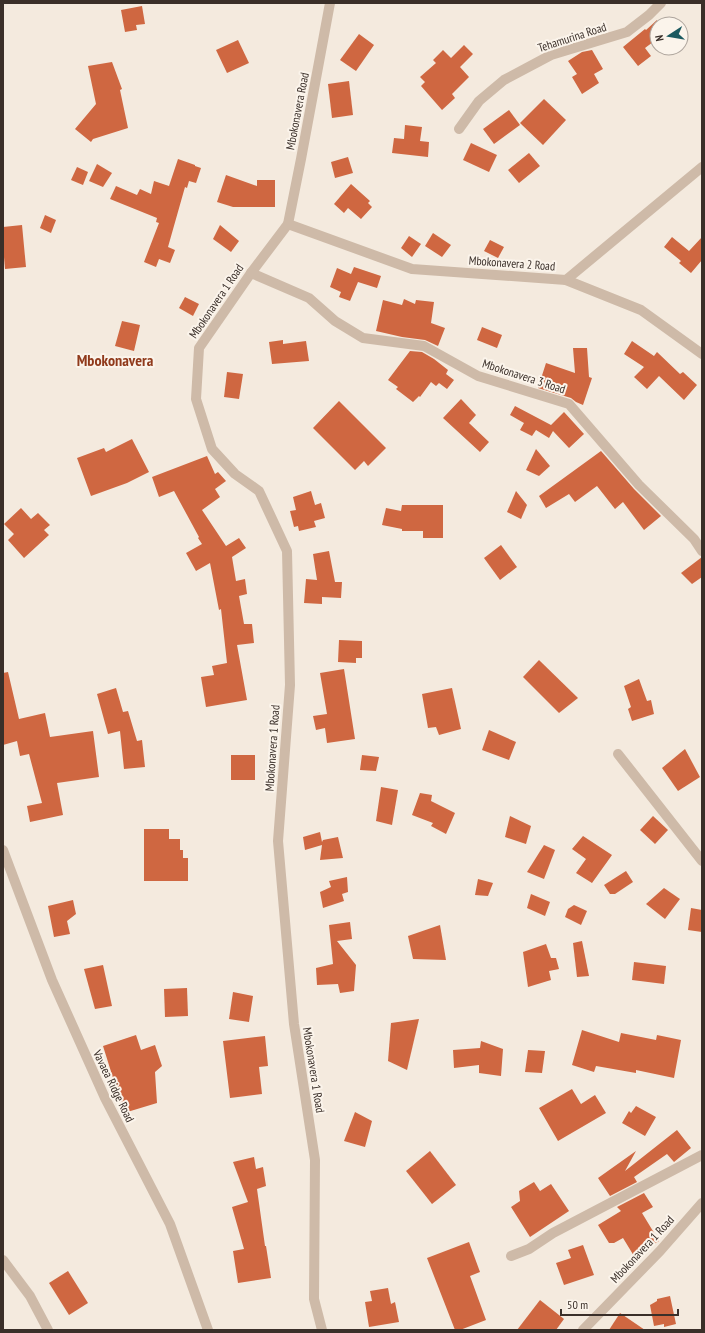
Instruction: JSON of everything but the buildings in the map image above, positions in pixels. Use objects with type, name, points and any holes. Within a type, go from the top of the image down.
[{"type":"street","name":"Mbokonavera Road","points":[[288,224],[330,3]]},
{"type":"street","name":"Tehamurina Road","points":[[459,129],[479,101],[504,80],[551,56],[627,32],[649,15],[661,3]]},
{"type":"street","name":"Mbokonavera 2 Road","points":[[288,224],[412,269],[566,280],[702,166]]},
{"type":"street","name":"Mbokonavera 1 Road","points":[[288,224],[251,273],[199,348],[196,399],[212,449],[235,474],[259,491],[287,551],[290,685],[278,841],[294,1024],[315,1160],[314,1298],[322,1330]]},
{"type":"street","name":"Mbokonavera 3 Road","points":[[251,273],[309,298],[335,321],[363,338],[424,346],[478,376],[569,404],[639,485],[694,540],[702,551]]},
{"type":"street","points":[[566,280],[640,310],[702,354]]},
{"type":"street","points":[[618,754],[702,861]]},
{"type":"street","name":"Vavaea Ridge Road","points":[[3,850],[61,1001],[105,1098],[170,1224],[208,1330]]},
{"type":"street","points":[[511,1256],[529,1249],[552,1232],[702,1155]]},
{"type":"street","name":"Mbokonavera 1 Road","points":[[583,1330],[660,1251],[702,1203]]},
{"type":"street","points":[[3,1260],[30,1296],[48,1330]]},
{"type":"district","name":"Mbokonavera","points":[[115,360]]}]
